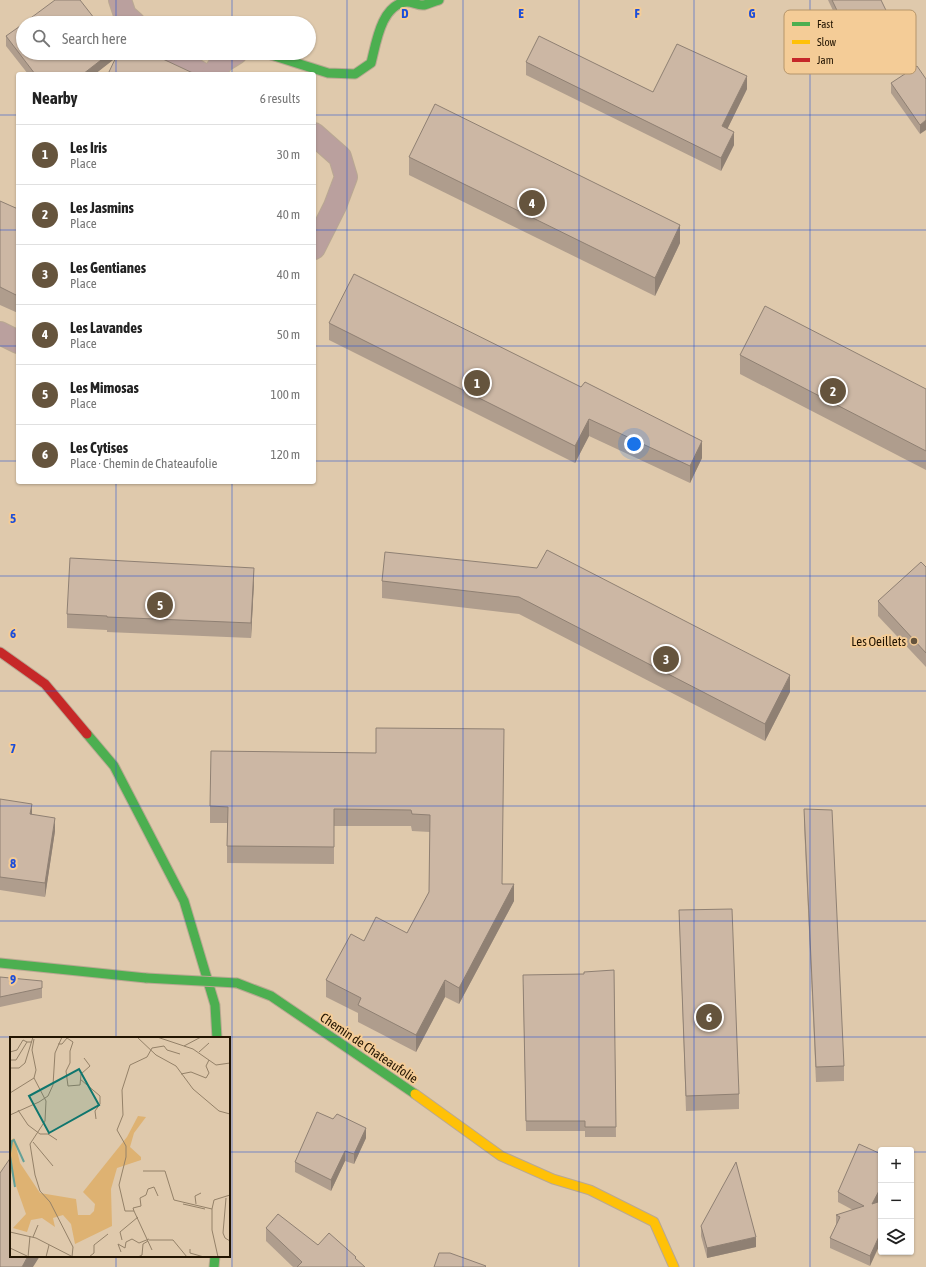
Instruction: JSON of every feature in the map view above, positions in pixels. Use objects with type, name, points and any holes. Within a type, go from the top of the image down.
[{"type":"street","points":[[120,0],[128,16]]},
{"type":"street","points":[[288,60],[328,73],[354,74],[371,64],[385,18],[394,6],[406,2],[424,5],[439,0]]},
{"type":"street","points":[[179,60],[199,72]]},
{"type":"street","points":[[215,72],[225,60]]},
{"type":"street","points":[[316,136],[340,157],[346,177],[335,206],[316,244]]},
{"type":"street","points":[[0,334],[16,341]]},
{"type":"street","points":[[0,652],[45,684],[114,766],[184,901],[215,1005],[218,1037]]},
{"type":"street","name":"Chemin de Chateaufolie","points":[[0,963],[146,978],[237,983],[271,996],[314,1027],[375,1066],[501,1156],[553,1179],[590,1190],[654,1222],[674,1267]]},
{"type":"street","points":[[214,1267],[215,1257]]},
{"type":"building","points":[[55,0],[80,0],[93,16],[33,16]]},
{"type":"building","points":[[832,0],[881,0],[886,10],[837,10]]},
{"type":"building","points":[[16,29],[16,49],[6,36]]},
{"type":"building","points":[[539,36],[653,92],[677,44],[747,76],[722,126],[734,132],[721,158],[526,62]]},
{"type":"building","points":[[24,60],[101,60],[86,72],[33,72]]},
{"type":"building","points":[[115,60],[165,60],[191,72],[109,72]]},
{"type":"building","points":[[916,67],[926,79],[926,120],[920,125],[891,83],[905,74],[916,74]]},
{"type":"building","points":[[435,104],[680,225],[655,278],[409,157]]},
{"type":"building","points":[[0,201],[16,208],[16,295],[0,287]]},
{"type":"building","points":[[354,274],[581,387],[585,382],[702,441],[690,466],[589,419],[575,446],[329,323]]},
{"type":"building","points":[[765,306],[926,389],[926,451],[740,355]]},
{"type":"building","points":[[547,550],[790,675],[765,724],[519,597],[382,581],[385,552],[537,568]]},
{"type":"building","points":[[70,558],[254,568],[251,623],[67,614]]},
{"type":"building","name":"Les Oeillets","points":[[921,562],[926,567],[926,653],[878,601]]},
{"type":"building","points":[[376,728],[504,729],[502,884],[514,884],[459,988],[445,980],[416,1035],[358,1005],[361,998],[326,980],[351,934],[364,941],[376,917],[407,933],[429,892],[430,815],[412,814],[411,810],[334,809],[334,847],[227,846],[228,807],[210,806],[211,751],[376,753]]},
{"type":"building","points":[[0,799],[32,804],[30,814],[55,818],[45,883],[0,877]]},
{"type":"building","points":[[804,809],[832,810],[844,1066],[816,1067]]},
{"type":"building","points":[[732,909],[739,1094],[686,1096],[679,910]]},
{"type":"building","points":[[614,970],[616,1127],[585,1127],[585,1121],[526,1121],[523,975],[584,974],[584,972]]},
{"type":"building","points":[[0,977],[42,981],[42,988],[0,997]]},
{"type":"building","points":[[317,1112],[333,1119],[337,1114],[366,1128],[354,1154],[345,1151],[331,1180],[295,1162]]},
{"type":"building","points":[[859,1144],[878,1153],[878,1193],[872,1204],[878,1202],[878,1239],[870,1256],[830,1238],[840,1217],[836,1215],[864,1206],[838,1192]]},
{"type":"building","points":[[10,1158],[10,1257],[27,1257],[22,1267],[0,1267],[0,1173]]},
{"type":"building","points":[[736,1162],[756,1237],[707,1248],[701,1226]]},
{"type":"building","points":[[278,1214],[318,1245],[329,1233],[365,1267],[297,1267],[302,1262],[266,1228]]},
{"type":"building","points":[[439,1253],[450,1253],[486,1266],[434,1267]]},
{"type":"traffic: fast","points":[[287,60],[328,73],[355,74],[371,63],[381,26],[391,10],[406,2],[424,5],[439,0]]},
{"type":"traffic: fast","points":[[87,734],[114,766],[184,901],[215,1005],[217,1037]]},
{"type":"traffic: fast","points":[[0,963],[146,978]]},
{"type":"traffic: fast","points":[[146,978],[237,983]]},
{"type":"traffic: fast","points":[[237,983],[271,996],[415,1094]]},
{"type":"traffic: fast","points":[[214,1267],[215,1257]]},
{"type":"traffic: slow","points":[[415,1094],[501,1156],[553,1179],[590,1190],[654,1222],[674,1267]]},
{"type":"traffic: jam","points":[[0,652],[45,684],[87,734]]},
{"type":"place","name":"Les Lavandes","points":[[532,203]]},
{"type":"place","name":"Les Iris","points":[[477,383]]},
{"type":"place","name":"Les Jasmins","points":[[833,391]]},
{"type":"place","name":"Les Mimosas","points":[[160,605]]},
{"type":"place","name":"Les Oeillets","points":[[914,641]]},
{"type":"place","name":"Les Gentianes","points":[[666,659]]},
{"type":"place","name":"Les Cytises","points":[[709,1017]]}]
